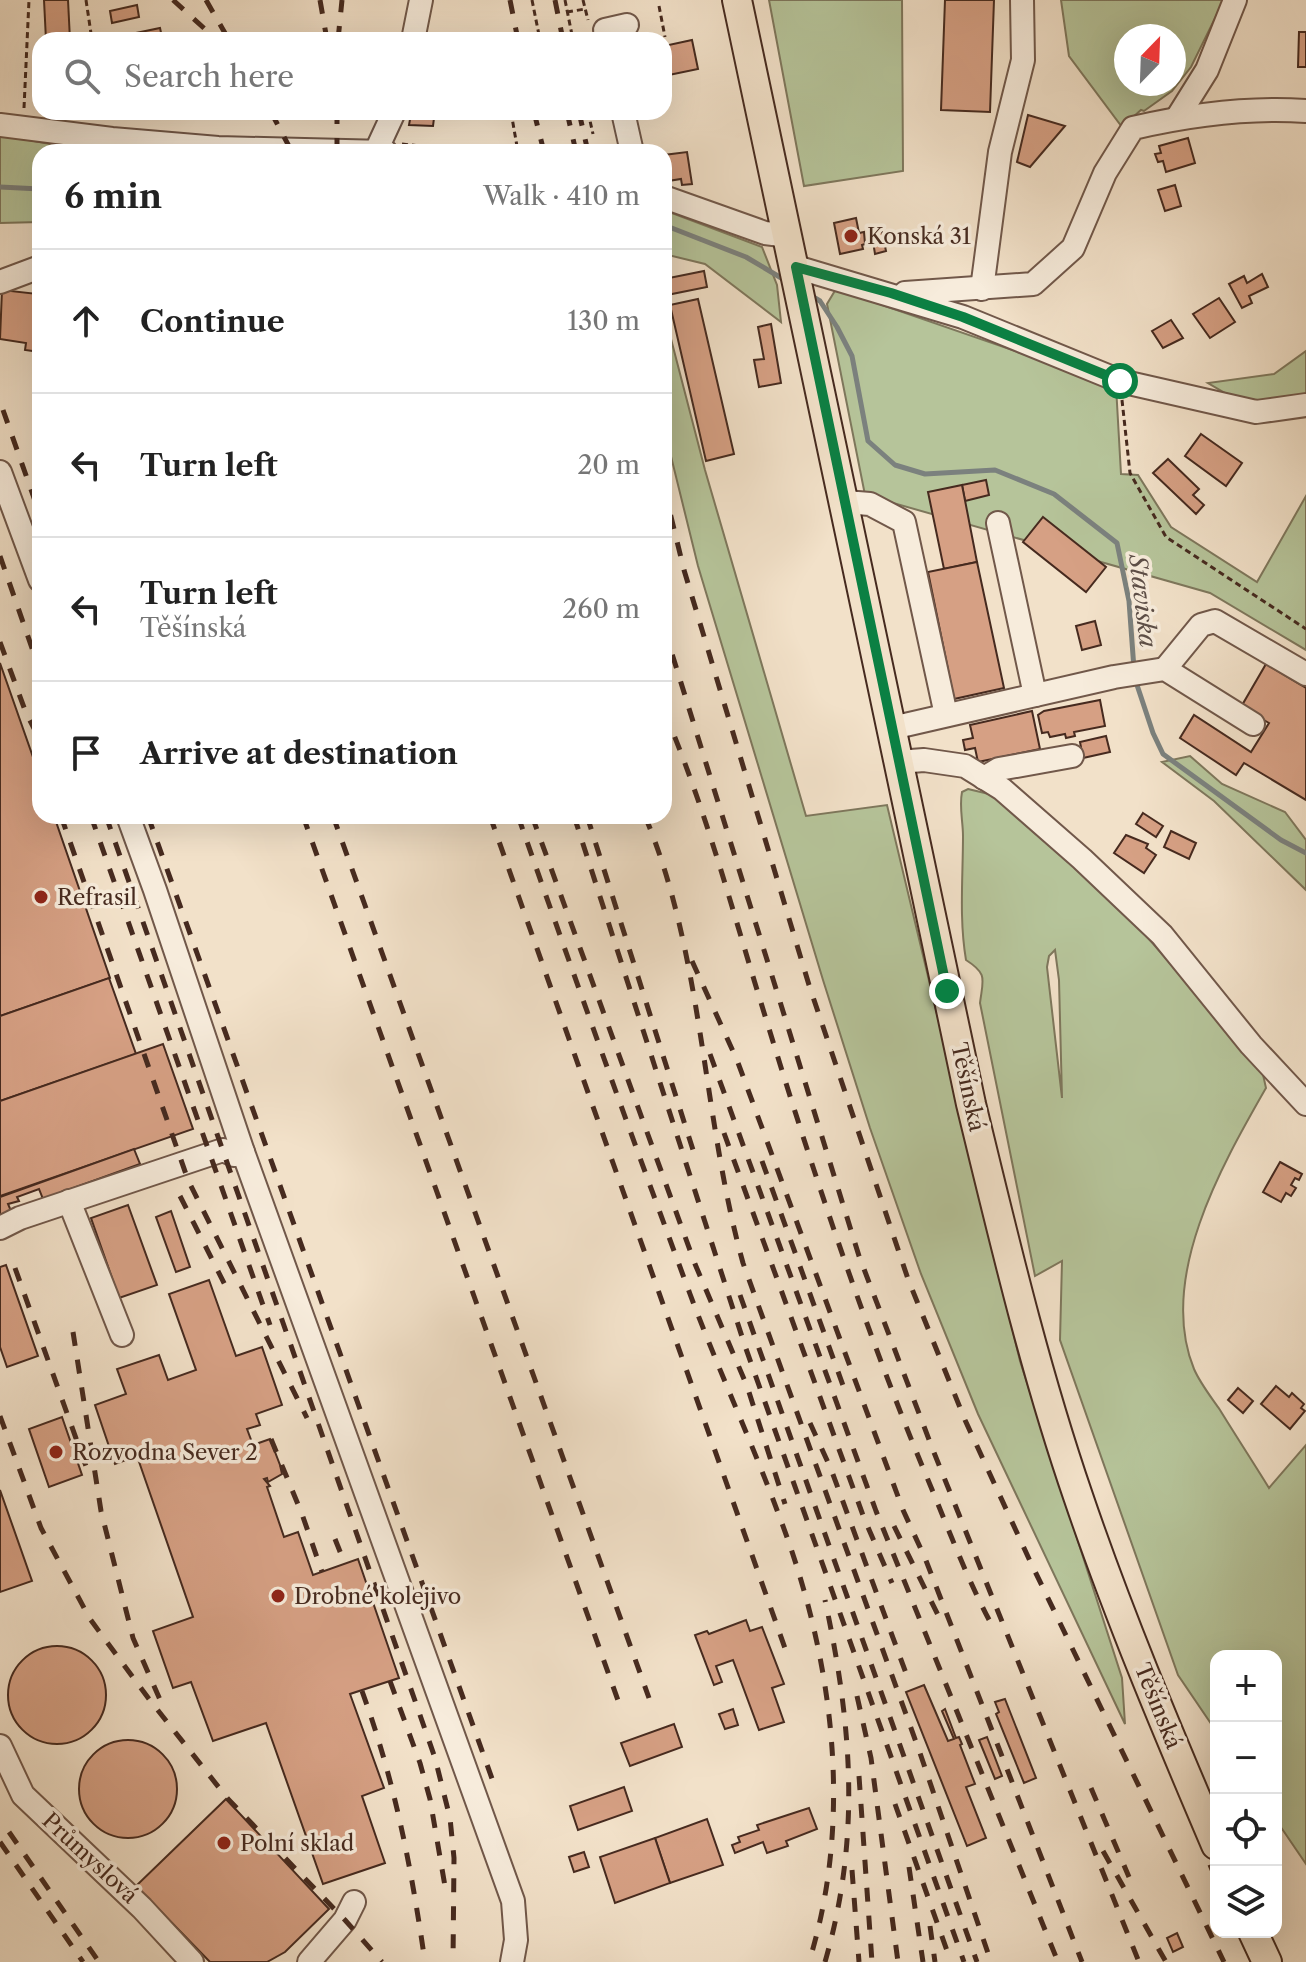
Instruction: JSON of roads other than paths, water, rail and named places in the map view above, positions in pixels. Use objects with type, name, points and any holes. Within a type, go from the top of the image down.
[{"type":"main road","name":"Těšínská","points":[[737,0],[971,1104],[1036,1356],[1077,1495],[1147,1682],[1210,1831]]},
{"type":"main road","points":[[1256,1938],[1267,1962]]},
{"type":"street","points":[[415,32],[421,0]]},
{"type":"street","points":[[982,289],[1000,152],[1023,60],[1022,0]]},
{"type":"street","points":[[1177,118],[1207,70],[1235,0]]},
{"type":"street","points":[[605,32],[627,25]]},
{"type":"street","points":[[891,293],[1033,284],[1073,248],[1105,173],[1133,128],[1177,118],[1272,109],[1306,111]]},
{"type":"street","points":[[379,144],[390,120]]},
{"type":"street","points":[[625,120],[630,144]]},
{"type":"street","points":[[0,125],[101,144]]},
{"type":"street","points":[[672,200],[765,233],[789,236]]},
{"type":"street","points":[[796,267],[963,317],[1120,381],[1256,412],[1306,405]]},
{"type":"street","points":[[0,282],[32,270]]},
{"type":"street","points":[[0,472],[32,558]]},
{"type":"street","points":[[845,502],[870,504],[904,522],[946,715]]},
{"type":"street","points":[[998,523],[1035,695]]},
{"type":"street","points":[[892,728],[1114,677],[1158,670],[1201,625],[1215,621],[1306,674]]},
{"type":"street","points":[[1158,670],[1253,724]]},
{"type":"street","points":[[984,778],[999,769],[1072,756]]},
{"type":"street","points":[[898,762],[924,760],[965,766],[1002,789],[1162,935],[1251,1045],[1306,1104]]},
{"type":"street","points":[[131,824],[243,1152],[513,1901],[516,1940],[512,1962]]},
{"type":"street","points":[[0,1228],[69,1201],[223,1150],[234,1155],[243,1152]]},
{"type":"street","points":[[69,1201],[122,1335]]},
{"type":"street","name":"Průmyslová","points":[[0,1746],[23,1795],[142,1908],[192,1962]]},
{"type":"street","points":[[309,1962],[345,1920],[354,1902]]},
{"type":"waterway","name":"Staviska","points":[[0,187],[32,189]]},
{"type":"waterway","name":"Staviska","points":[[672,228],[746,257],[788,282]]},
{"type":"waterway","name":"Staviska","points":[[810,295],[820,301],[852,356],[868,441],[895,465],[925,474],[995,470],[1054,494],[1117,543],[1129,601],[1134,669]]},
{"type":"waterway","name":"Staviska","points":[[1135,679],[1163,754],[1281,840],[1306,853]]},
{"type":"railway","points":[[173,0],[208,32]]},
{"type":"railway","points":[[206,0],[224,32]]},
{"type":"railway","points":[[320,0],[326,32]]},
{"type":"railway","points":[[339,32],[342,0]]},
{"type":"railway","points":[[510,0],[516,32]]},
{"type":"railway","points":[[555,0],[561,32]]},
{"type":"railway","points":[[275,120],[288,144]]},
{"type":"railway","points":[[337,120],[337,144]]},
{"type":"railway","points":[[536,120],[542,144]]},
{"type":"railway","points":[[569,120],[574,144]]},
{"type":"railway","points":[[581,120],[586,144]]},
{"type":"railway","points":[[3,410],[32,492]]},
{"type":"railway","points":[[672,521],[684,570],[809,985],[908,1279],[965,1420],[1030,1561],[1224,1962]]},
{"type":"railway","points":[[0,556],[32,648]]},
{"type":"railway","points":[[0,642],[32,725]]},
{"type":"railway","points":[[672,654],[859,1256],[933,1450],[1139,1962]]},
{"type":"railway","points":[[672,730],[703,815],[795,1113],[856,1292],[923,1468],[965,1570],[994,1629]]},
{"type":"railway","points":[[64,824],[188,1180],[307,1418]]},
{"type":"railway","points":[[94,824],[270,1325]]},
{"type":"railway","points":[[109,824],[435,1758],[450,1818],[454,1858],[453,1962]]},
{"type":"railway","points":[[151,824],[495,1787]]},
{"type":"railway","points":[[306,824],[620,1706]]},
{"type":"railway","points":[[336,824],[649,1698]]},
{"type":"railway","points":[[493,824],[786,1651]]},
{"type":"railway","points":[[521,824],[690,1294],[780,1518],[813,1626],[831,1738],[834,1795],[831,1851],[823,1907],[809,1962]]},
{"type":"railway","points":[[535,824],[695,1264],[747,1386],[785,1504]]},
{"type":"railway","points":[[577,824],[745,1346],[964,1962]]},
{"type":"railway","points":[[590,824],[693,1150]]},
{"type":"railway","points":[[648,824],[679,925],[729,1207],[743,1263],[920,1753],[991,1962]]},
{"type":"railway","points":[[692,961],[737,1060],[903,1510],[925,1558],[1082,1962]]},
{"type":"railway","points":[[710,1054],[876,1511],[1058,1962]]},
{"type":"railway","points":[[724,1133],[864,1518],[892,1583]]},
{"type":"railway","points":[[762,1161],[845,1391]]},
{"type":"railway","points":[[180,1196],[227,1289]]},
{"type":"railway","points":[[15,1268],[87,1469]]},
{"type":"railway","points":[[740,1295],[977,1962]]},
{"type":"railway","points":[[73,1332],[101,1511],[133,1638],[161,1702]]},
{"type":"railway","points":[[0,1416],[41,1528],[90,1619],[228,1799],[382,1962]]},
{"type":"railway","points":[[810,1423],[831,1469],[907,1676]]},
{"type":"railway","points":[[271,1439],[322,1572]]},
{"type":"railway","points":[[894,1526],[940,1619]]},
{"type":"railway","points":[[335,1539],[345,1564]]},
{"type":"railway","points":[[825,1600],[841,1692],[849,1781],[844,1870],[825,1962]]},
{"type":"railway","points":[[390,1681],[430,1799],[446,1892]]},
{"type":"railway","points":[[362,1691],[384,1758],[401,1825],[425,1962]]},
{"type":"railway","points":[[857,1696],[871,1758],[898,1962]]},
{"type":"railway","points":[[859,1776],[872,1962]]},
{"type":"railway","points":[[1091,1788],[1129,1877]]},
{"type":"railway","points":[[895,1804],[951,1962]]},
{"type":"railway","points":[[9,1832],[99,1962]]},
{"type":"railway","points":[[0,1842],[83,1962]]},
{"type":"railway","points":[[1103,1851],[1166,1962]]},
{"type":"railway","points":[[909,1867],[923,1962]]},
{"type":"railway","points":[[852,1870],[859,1962]]},
{"type":"railway","points":[[930,1926],[935,1962]]},
{"type":"place","name":"Konská 31","points":[[851,236]]},
{"type":"place","name":"Refrasil","points":[[41,897]]},
{"type":"place","name":"Rozvodna Sever 2","points":[[56,1452]]},
{"type":"place","name":"Drobné kolejivo","points":[[278,1596]]},
{"type":"place","name":"Polní sklad","points":[[224,1843]]}]
